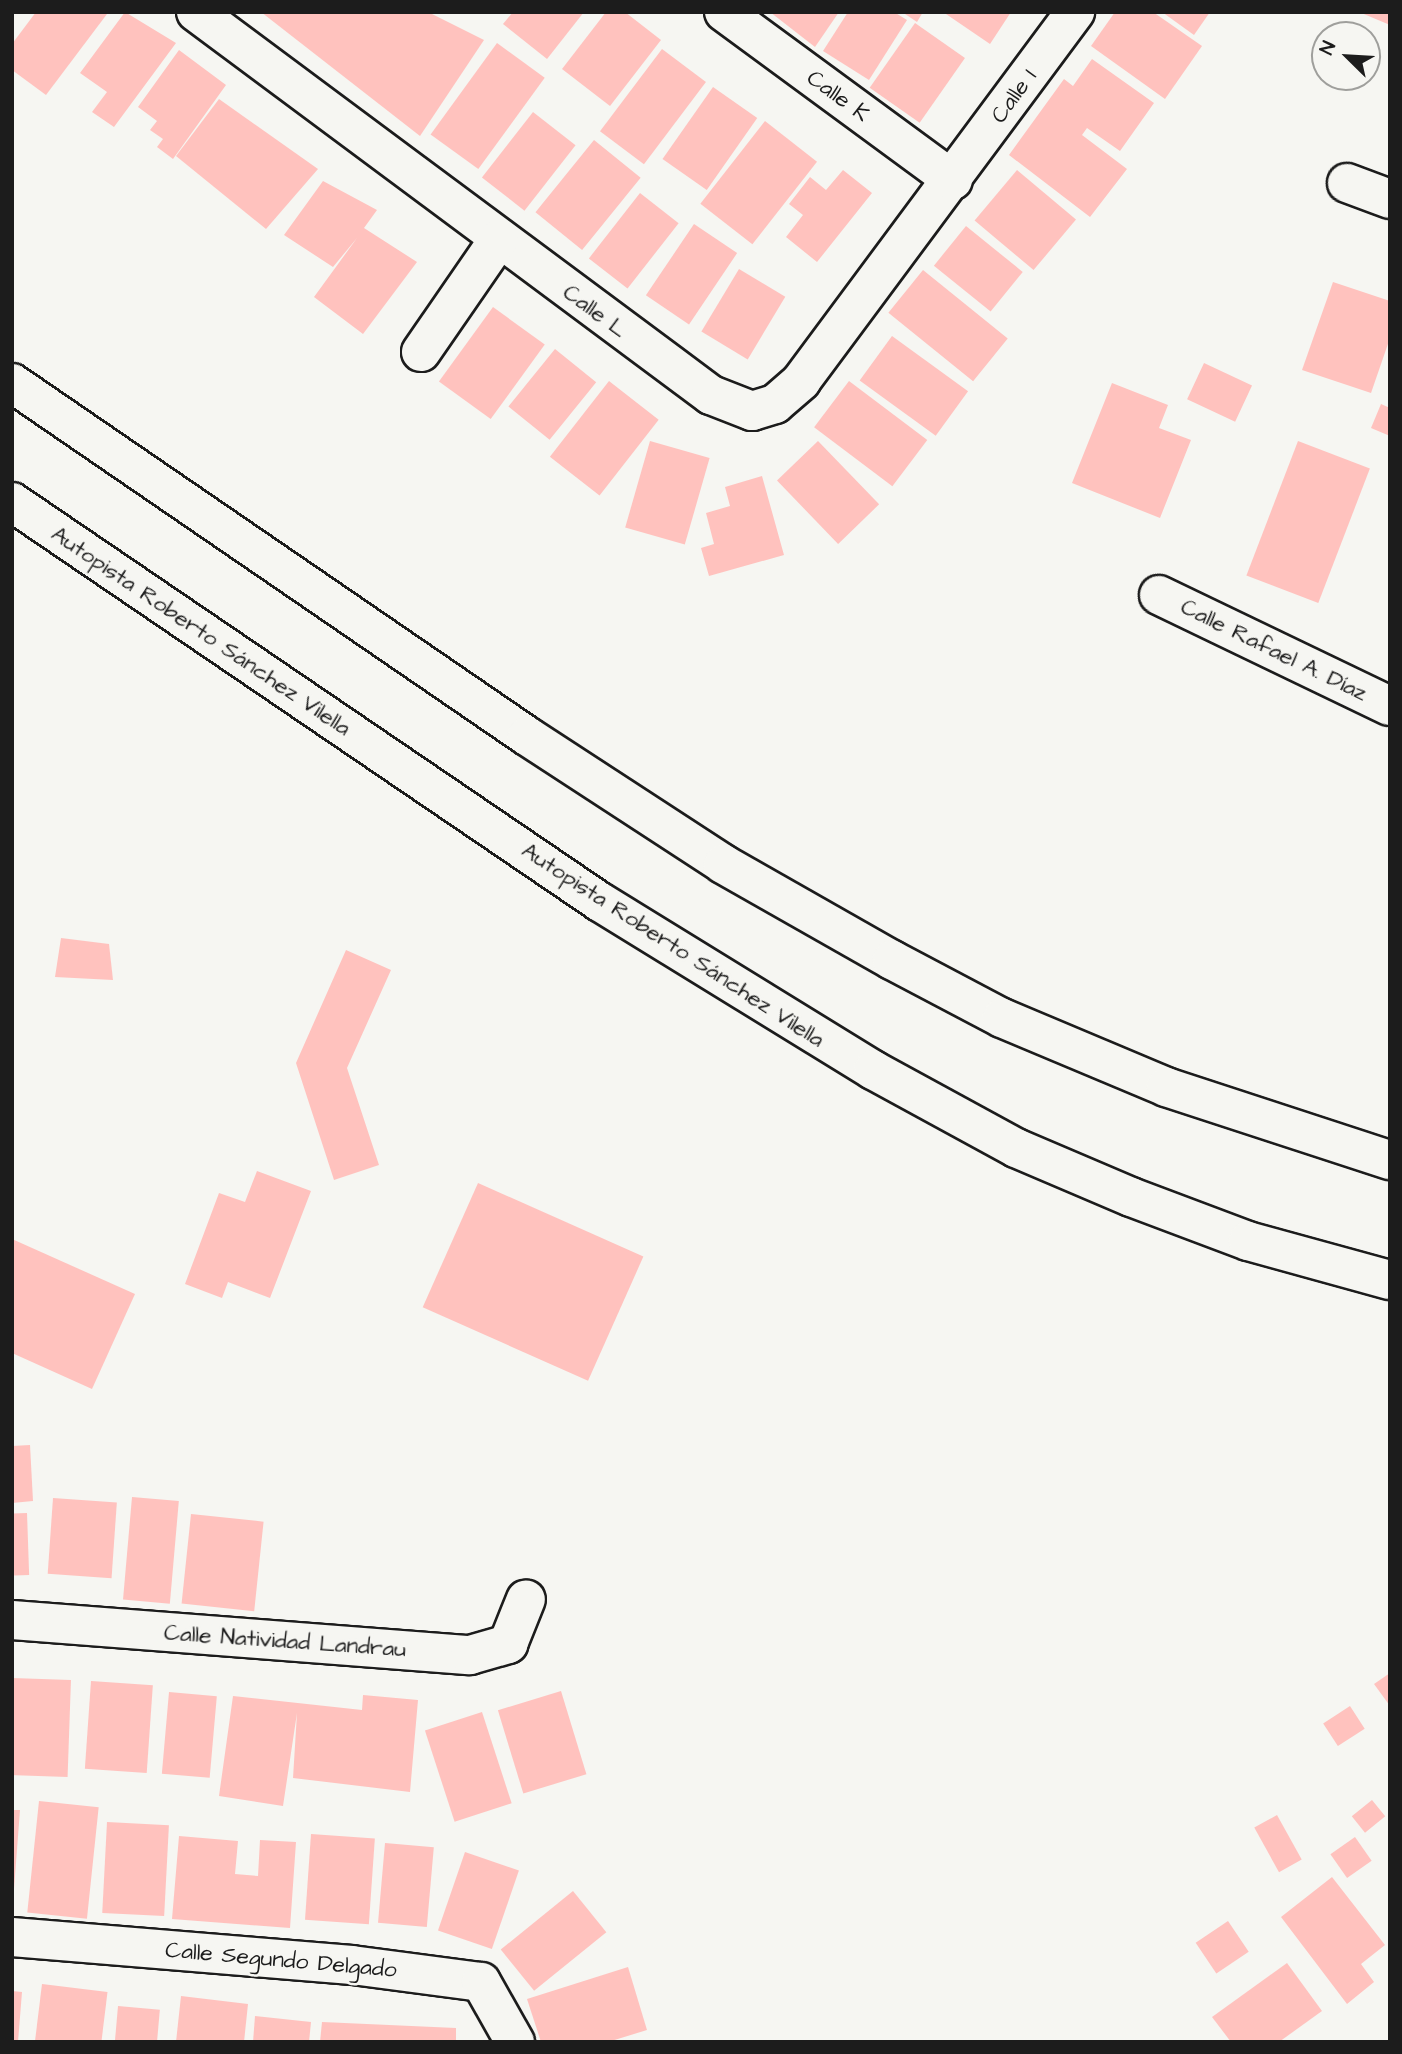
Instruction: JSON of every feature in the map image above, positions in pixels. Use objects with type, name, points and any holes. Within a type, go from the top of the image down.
[{"type":"main road","name":"Calle L","points":[[195,12],[711,396],[752,411],[775,404],[801,381],[953,180]]},
{"type":"main road","name":"Calle K","points":[[724,12],[953,180]]},
{"type":"main road","name":"Calle I","points":[[953,180],[1075,12]]},
{"type":"main road","points":[[1347,183],[1390,199]]},
{"type":"main road","points":[[421,352],[499,239]]},
{"type":"main road","points":[[12,383],[527,736],[723,864],[892,960],[1002,1018],[1166,1087],[1390,1160]]},
{"type":"main road","name":"Autopista Roberto Sánchez Vilella","points":[[12,502],[600,902],[873,1070],[1016,1148],[1131,1197],[1248,1241],[1390,1280]]},
{"type":"main road","name":"Calle Rafael A. Díaz","points":[[1159,595],[1390,706]]},
{"type":"main road","name":"Calle Natividad Landrau","points":[[12,1620],[470,1656],[508,1644],[526,1600]]},
{"type":"main road","name":"Calle Segundo Delgado","points":[[12,1937],[352,1965],[481,1982],[515,2042]]},
{"type":"building","points":[[36,12],[107,14],[46,95],[12,70],[12,44]]},
{"type":"building","points":[[125,12],[176,43],[114,127],[92,112],[107,92],[80,73]]},
{"type":"building","points":[[261,12],[428,12],[484,40],[420,136]]},
{"type":"building","points":[[513,12],[584,12],[547,59],[503,24]]},
{"type":"building","points":[[606,12],[625,12],[661,40],[610,106],[562,69]]},
{"type":"building","points":[[770,12],[839,12],[815,47]]},
{"type":"building","points":[[848,12],[894,12],[907,20],[869,80],[823,51]]},
{"type":"building","points":[[902,12],[923,12],[917,22]]},
{"type":"building","points":[[943,12],[1011,12],[990,44]]},
{"type":"building","points":[[1115,12],[1153,12],[1202,46],[1165,99],[1091,46]]},
{"type":"building","points":[[1162,12],[1210,12],[1194,35]]},
{"type":"building","points":[[1359,12],[1390,12],[1390,25]]},
{"type":"building","points":[[915,23],[965,58],[920,123],[870,88]]},
{"type":"building","points":[[497,43],[545,78],[478,169],[431,134]]},
{"type":"building","points":[[662,49],[706,82],[644,164],[600,131]]},
{"type":"building","points":[[179,50],[226,85],[173,159],[157,147],[163,139],[150,130],[157,121],[138,107]]},
{"type":"building","points":[[1092,59],[1154,103],[1120,151],[1087,128],[1082,135],[1127,169],[1090,217],[1009,155],[1064,79],[1073,86]]},
{"type":"building","points":[[713,87],[757,118],[707,190],[663,159]]},
{"type":"building","points":[[219,99],[318,169],[266,229],[176,156]]},
{"type":"building","points":[[533,112],[576,145],[524,211],[482,177]]},
{"type":"building","points":[[765,121],[817,162],[752,244],[700,204]]},
{"type":"building","points":[[594,140],[641,178],[582,250],[535,212]]},
{"type":"building","points":[[843,170],[872,193],[817,262],[786,237],[803,215],[789,204],[810,177],[826,190]]},
{"type":"building","points":[[1017,170],[1076,219],[1034,270],[975,221]]},
{"type":"building","points":[[323,181],[377,210],[364,228],[417,262],[363,334],[314,297],[357,238],[333,267],[284,235]]},
{"type":"building","points":[[640,193],[679,223],[628,289],[589,258]]},
{"type":"building","points":[[694,224],[737,253],[689,324],[646,295]]},
{"type":"building","points":[[966,226],[1023,272],[991,312],[934,266]]},
{"type":"building","points":[[739,269],[785,297],[748,359],[701,332]]},
{"type":"building","points":[[923,270],[1008,339],[973,381],[888,313]]},
{"type":"building","points":[[1333,282],[1390,301],[1390,338],[1371,393],[1302,370]]},
{"type":"building","points":[[493,307],[545,345],[491,419],[439,381]]},
{"type":"building","points":[[892,336],[968,391],[936,436],[860,380]]},
{"type":"building","points":[[555,349],[596,382],[550,440],[508,407]]},
{"type":"building","points":[[1204,363],[1252,385],[1235,422],[1187,399]]},
{"type":"building","points":[[609,381],[659,420],[600,495],[550,457]]},
{"type":"building","points":[[849,381],[927,440],[892,486],[814,427]]},
{"type":"building","points":[[1112,383],[1168,405],[1159,428],[1191,440],[1160,518],[1072,483]]},
{"type":"building","points":[[1381,404],[1390,408],[1390,436],[1371,428]]},
{"type":"building","points":[[650,441],[710,458],[685,545],[625,528]]},
{"type":"building","points":[[818,441],[879,504],[838,544],[777,481]]},
{"type":"building","points":[[1298,441],[1370,469],[1318,603],[1246,575]]},
{"type":"building","points":[[762,476],[784,555],[709,576],[701,548],[714,544],[706,513],[730,506],[725,487]]},
{"type":"building","points":[[61,938],[109,944],[113,980],[55,977]]},
{"type":"building","points":[[346,950],[391,970],[347,1068],[379,1165],[334,1180],[296,1063]]},
{"type":"building","points":[[257,1171],[311,1191],[270,1298],[228,1282],[222,1298],[185,1284],[219,1193],[245,1202]]},
{"type":"building","points":[[478,1183],[643,1257],[588,1381],[423,1307]]},
{"type":"building","points":[[12,1239],[135,1294],[92,1389],[12,1353]]},
{"type":"building","points":[[30,1445],[33,1501],[12,1503],[12,1446]]},
{"type":"building","points":[[132,1497],[179,1501],[170,1604],[123,1600]]},
{"type":"building","points":[[53,1498],[117,1502],[112,1578],[48,1574]]},
{"type":"building","points":[[27,1513],[29,1575],[14,1575],[12,1514]]},
{"type":"building","points":[[191,1514],[264,1522],[254,1611],[182,1604]]},
{"type":"building","points":[[1390,1673],[1390,1706],[1374,1684]]},
{"type":"building","points":[[12,1678],[71,1680],[68,1777],[12,1775]]},
{"type":"building","points":[[91,1681],[153,1685],[147,1773],[85,1769]]},
{"type":"building","points":[[561,1691],[586,1774],[523,1793],[498,1710]]},
{"type":"building","points":[[169,1692],[217,1696],[210,1778],[162,1774]]},
{"type":"building","points":[[363,1695],[418,1700],[410,1792],[293,1778],[297,1713],[283,1806],[219,1796],[233,1696],[362,1710]]},
{"type":"building","points":[[1350,1706],[1365,1729],[1338,1746],[1323,1723]]},
{"type":"building","points":[[482,1712],[512,1803],[455,1822],[425,1731]]},
{"type":"building","points":[[1372,1800],[1385,1816],[1365,1833],[1352,1816]]},
{"type":"building","points":[[39,1801],[99,1807],[87,1919],[27,1912]]},
{"type":"building","points":[[12,1810],[20,1810],[14,1889],[12,1889]]},
{"type":"building","points":[[1277,1815],[1302,1860],[1279,1872],[1254,1828]]},
{"type":"building","points":[[107,1822],[169,1825],[164,1916],[102,1913]]},
{"type":"building","points":[[311,1834],[375,1838],[369,1924],[305,1920]]},
{"type":"building","points":[[179,1836],[238,1841],[235,1874],[258,1876],[260,1840],[296,1842],[290,1928],[172,1919]]},
{"type":"building","points":[[1355,1837],[1372,1861],[1347,1878],[1330,1854]]},
{"type":"building","points":[[385,1843],[434,1847],[427,1927],[378,1923]]},
{"type":"building","points":[[465,1852],[519,1871],[492,1949],[438,1930]]},
{"type":"building","points":[[1332,1877],[1385,1945],[1361,1964],[1374,1982],[1347,2004],[1281,1917]]},
{"type":"building","points":[[573,1891],[606,1932],[534,1991],[501,1950]]},
{"type":"building","points":[[1228,1921],[1249,1952],[1216,1973],[1196,1943]]},
{"type":"building","points":[[1287,1963],[1322,2011],[1279,2042],[1231,2042],[1212,2017]]},
{"type":"building","points":[[628,1967],[647,2030],[608,2042],[541,2042],[527,1999]]},
{"type":"building","points":[[42,1984],[108,1992],[101,2042],[35,2042]]},
{"type":"building","points":[[12,1991],[22,1992],[18,2042],[12,2042]]},
{"type":"building","points":[[181,1996],[248,2004],[244,2042],[176,2042]]},
{"type":"building","points":[[118,2006],[160,2010],[157,2042],[115,2042]]},
{"type":"building","points":[[255,2016],[311,2022],[309,2042],[253,2042]]},
{"type":"building","points":[[322,2022],[456,2028],[456,2042],[320,2042]]}]
